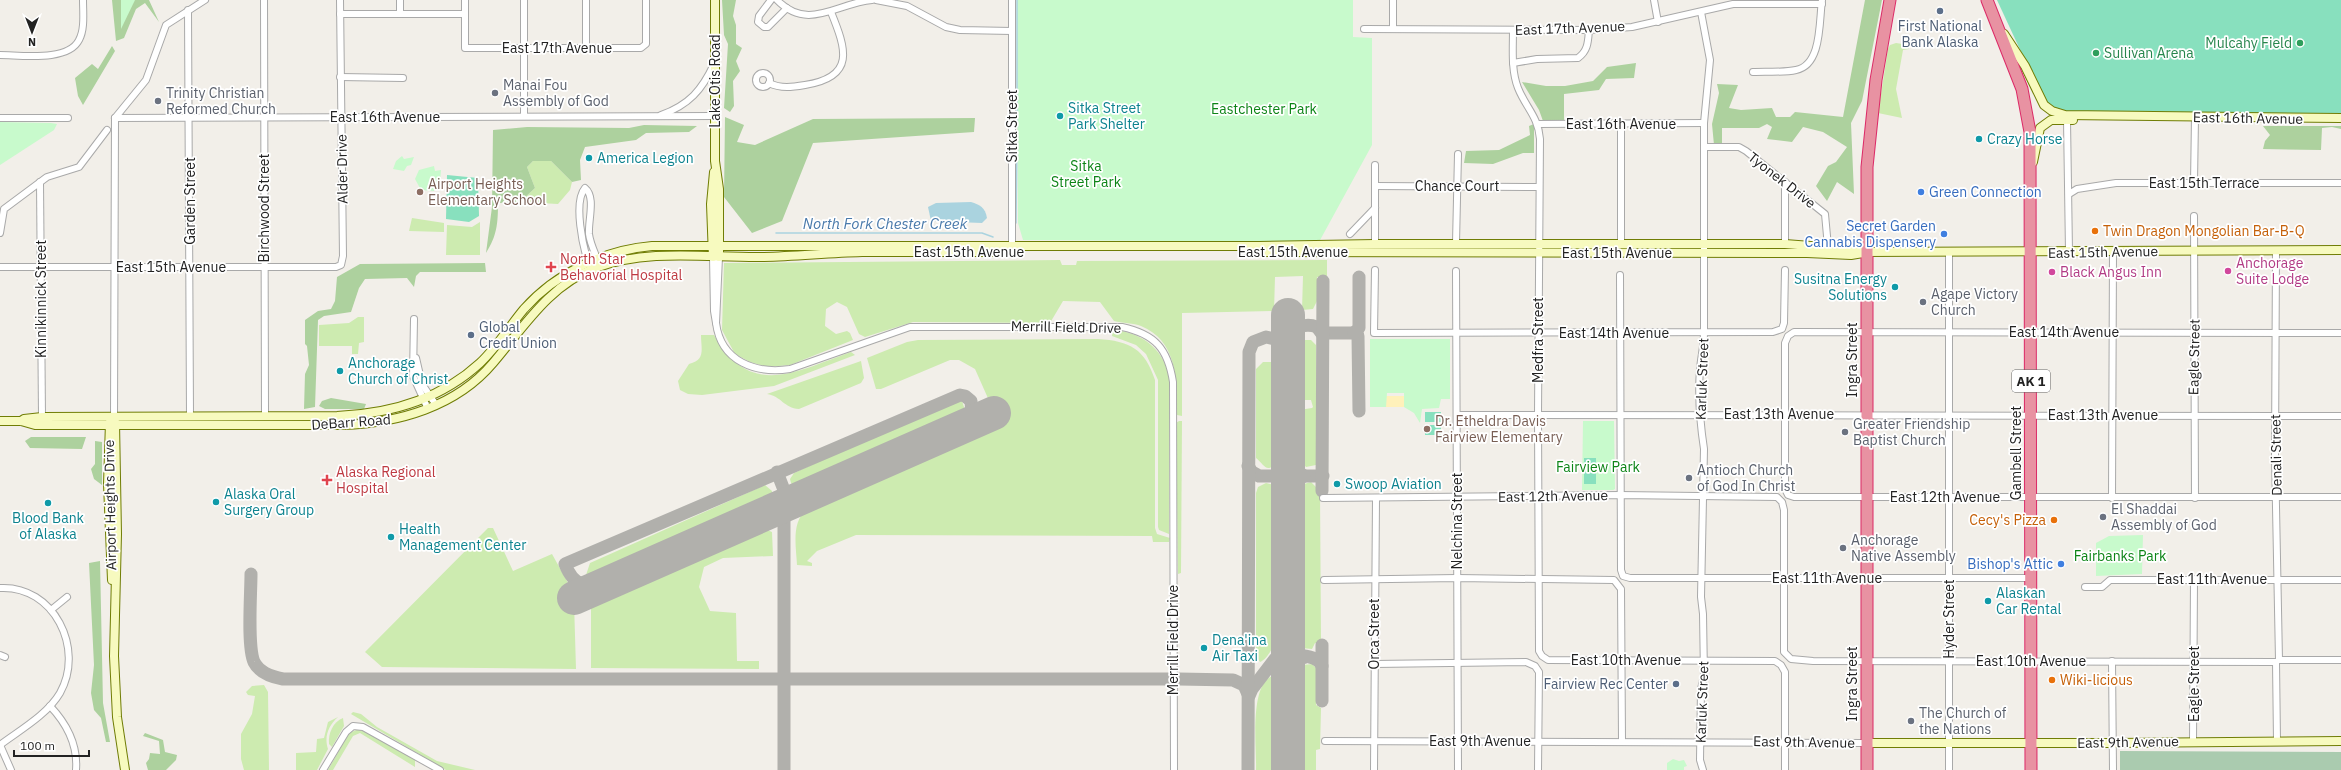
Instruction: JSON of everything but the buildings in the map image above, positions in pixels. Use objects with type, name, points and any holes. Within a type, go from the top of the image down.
[{"type":"highway","name":"Ingra Street","points":[[1867,770],[1866,578],[1868,414],[1865,252],[1868,141],[1876,80],[1890,0]]},
{"type":"highway","name":"Gambell Street","points":[[1987,0],[2013,63],[2028,114],[2030,132],[2031,770]]},
{"type":"main road","name":"Lake Otis Road","points":[[715,0],[715,161],[719,189],[716,257]]},
{"type":"main road","name":"East 16th Avenue","points":[[1998,26],[2025,66],[2044,105],[2052,111],[2065,116],[2341,118]]},
{"type":"main road","name":"East 16th Avenue","points":[[2030,174],[2040,128],[2052,120],[2131,120],[2155,116]]},
{"type":"main road","name":"East 15th Avenue","points":[[716,257],[1012,249],[1456,243],[1785,244],[1828,247],[1865,252],[2031,253],[2194,250],[2341,250]]},
{"type":"main road","name":"East 15th Avenue","points":[[716,245],[1538,253],[1806,253],[1851,256],[1865,252]]},
{"type":"main road","name":"DeBarr Road","points":[[21,422],[24,419],[42,418],[365,414],[399,407],[426,397],[456,382],[480,363],[530,302],[562,277],[642,246],[716,245]]},
{"type":"main road","name":"DeBarr Road","points":[[599,263],[641,257],[716,257]]},
{"type":"main road","name":"DeBarr Road","points":[[0,421],[21,422],[35,426],[112,426],[362,424],[401,418],[432,407],[465,387],[486,370],[532,314],[549,297],[590,266]]},
{"type":"main road","name":"Airport Heights Drive","points":[[114,417],[112,426],[117,541],[115,594],[117,717],[125,770]]},
{"type":"main road","name":"East 9th Avenue","points":[[1867,743],[2113,744],[2193,741],[2341,741]]},
{"type":"main road","name":"East 9th Avenue","points":[[2280,741],[2291,746],[2341,746]]},
{"type":"street","points":[[0,55],[55,55],[67,52],[79,41],[83,23],[83,0]]},
{"type":"street","points":[[115,118],[146,80],[166,25],[205,0]]},
{"type":"street","name":"Birchwood Street","points":[[264,0],[265,415]]},
{"type":"street","name":"Alder Drive","points":[[340,0],[343,256],[340,265]]},
{"type":"street","points":[[400,0],[400,14]]},
{"type":"street","points":[[340,14],[465,14],[465,0]]},
{"type":"street","points":[[524,0],[524,116]]},
{"type":"street","points":[[586,0],[586,48]]},
{"type":"street","name":"East 17th Avenue","points":[[465,14],[465,48],[641,48],[646,44],[646,0]]},
{"type":"street","points":[[771,0],[759,16],[758,22],[764,27],[768,27],[787,8]]},
{"type":"street","points":[[777,0],[787,8],[808,15],[831,12],[859,1],[872,0]]},
{"type":"street","points":[[876,0],[907,6],[946,27],[960,30],[1012,31]]},
{"type":"street","name":"Sitka Street","points":[[1012,0],[1012,249]]},
{"type":"street","points":[[1393,0],[1393,29]]},
{"type":"street","points":[[1654,0],[1658,22]]},
{"type":"street","points":[[1753,72],[1797,70],[1809,65],[1815,57],[1822,2]]},
{"type":"street","name":"East 17th Avenue","points":[[1364,29],[1589,30],[1658,22],[1733,4],[1822,2]]},
{"type":"street","name":"Garden Street","points":[[188,10],[190,117],[190,416]]},
{"type":"street","points":[[769,83],[780,87],[791,87],[818,83],[834,75],[843,58],[844,47],[831,12]]},
{"type":"street","name":"Karluk Street","points":[[1701,12],[1710,60],[1704,123],[1704,353],[1700,368],[1700,414],[1704,449],[1701,578],[1704,660],[1704,676],[1701,689],[1700,741],[1702,770]]},
{"type":"street","name":"Medfra Street","points":[[1513,30],[1513,63],[1518,89],[1538,124],[1538,578],[1539,646],[1542,656]]},
{"type":"street","points":[[1513,63],[1537,59],[1578,58],[1587,48],[1589,30]]},
{"type":"street","name":"East 16th Avenue","points":[[656,116],[674,110],[692,99],[700,91],[715,61]]},
{"type":"street","points":[[340,77],[403,78]]},
{"type":"street","name":"East 16th Avenue","points":[[115,118],[715,116]]},
{"type":"street","points":[[2194,183],[2195,117]]},
{"type":"street","points":[[0,118],[68,118]]},
{"type":"street","name":"Airport Heights Drive","points":[[114,417],[115,118]]},
{"type":"street","points":[[2067,120],[2069,252]]},
{"type":"street","name":"East 16th Avenue","points":[[1538,124],[1704,123]]},
{"type":"street","points":[[1621,124],[1621,244]]},
{"type":"street","points":[[0,233],[4,209],[47,177],[79,167],[107,130]]},
{"type":"street","name":"Tyonek Drive","points":[[1704,147],[1739,147],[1825,214],[1828,247]]},
{"type":"street","points":[[1456,243],[1458,154]]},
{"type":"street","points":[[1375,165],[1375,244]]},
{"type":"street","name":"Kinnikinnick Street","points":[[40,182],[42,418]]},
{"type":"street","points":[[1785,182],[1785,244]]},
{"type":"street","name":"East 15th Terrace","points":[[2069,194],[2077,189],[2116,183],[2341,183]]},
{"type":"street","name":"Chance Court","points":[[1375,186],[1539,187]]},
{"type":"street","points":[[590,266],[581,226],[580,195],[585,188],[589,191],[591,198],[590,235],[599,263]]},
{"type":"street","points":[[1350,234],[1375,208]]},
{"type":"street","name":"Eagle Street","points":[[2194,216],[2195,498]]},
{"type":"street","name":"Denali Street","points":[[2276,250],[2276,578],[2280,741]]},
{"type":"street","points":[[2112,498],[2111,415],[2113,251]]},
{"type":"street","name":"Hyder Street","points":[[1949,252],[1949,770]]},
{"type":"street","name":"Merrill Field Drive","points":[[716,257],[717,333],[735,357],[747,366],[774,371],[790,369],[910,327],[1122,327],[1141,332],[1157,343],[1167,357],[1173,382],[1174,770]]},
{"type":"street","name":"East 15th Avenue","points":[[0,267],[336,267],[340,265]]},
{"type":"street","name":"East 14th Avenue","points":[[1375,270],[1374,333],[1456,334],[1773,332],[1782,329],[1784,323],[1785,270]]},
{"type":"street","name":"Nelchina Street","points":[[1456,271],[1458,770]]},
{"type":"street","points":[[1620,275],[1620,495]]},
{"type":"street","points":[[414,319],[414,349],[420,379],[426,397],[432,407]]},
{"type":"street","name":"East 14th Avenue","points":[[1784,415],[1785,343],[1788,336],[1794,332],[2341,333]]},
{"type":"street","name":"East 13th Avenue","points":[[1457,415],[2031,414],[2341,416]]},
{"type":"street","name":"East 12th Avenue","points":[[1784,415],[1785,489],[1788,495],[1798,497],[2341,497]]},
{"type":"street","name":"East 12th Avenue","points":[[1323,498],[1620,495],[1773,496],[1781,500],[1784,510],[1785,578]]},
{"type":"street","name":"East 11th Avenue","points":[[1620,495],[1621,570],[1623,576],[1630,578],[2031,578]]},
{"type":"street","name":"Orca Street","points":[[1374,770],[1374,579],[1376,498]]},
{"type":"street","points":[[1324,580],[1538,578],[1610,579],[1617,582],[1621,589],[1622,741]]},
{"type":"street","name":"East 10th Avenue","points":[[1785,578],[1784,647],[1787,656],[1804,661],[2341,660]]},
{"type":"street","name":"East 11th Avenue","points":[[2085,587],[2102,587],[2110,580],[2276,578],[2341,580]]},
{"type":"street","name":"Eagle Street","points":[[2193,741],[2194,579]]},
{"type":"street","points":[[1,588],[24,592],[35,597],[51,610],[63,628],[68,639],[70,662],[65,683],[50,706],[0,745],[11,770]]},
{"type":"street","points":[[51,610],[66,597]]},
{"type":"street","name":"East 10th Avenue","points":[[1542,656],[1548,660],[1775,661],[1781,665],[1785,672],[1785,741]]},
{"type":"street","points":[[2112,661],[2113,770]]},
{"type":"street","points":[[1374,664],[1529,662],[1535,666],[1539,672],[1538,770]]},
{"type":"street","points":[[50,706],[59,715],[72,738],[76,770]]},
{"type":"street","points":[[323,770],[346,732],[353,726],[363,727],[440,770]]},
{"type":"street","name":"East 9th Avenue","points":[[1324,741],[1785,741],[1867,743]]},
{"type":"street","points":[[1785,741],[1785,770]]},
{"type":"green space","points":[[112,0],[149,0],[159,22],[145,3],[136,9],[124,38],[116,41]]},
{"type":"green space","points":[[121,0],[135,0],[121,29]]},
{"type":"green space","points":[[722,0],[736,0],[733,16],[736,25],[736,44],[742,48],[736,61],[740,71],[733,81],[734,106],[730,112],[724,108],[728,44],[724,35]]},
{"type":"green space","name":"Eastchester Park","points":[[1017,0],[1353,0],[1353,37],[1372,38],[1372,145],[1319,242],[1023,240],[1018,223]]},
{"type":"green space","points":[[1865,0],[1882,0],[1862,101],[1851,123],[1854,194],[1837,182],[1827,201],[1816,186],[1828,166],[1836,162],[1847,147],[1823,132],[1803,127],[1792,142],[1767,139],[1772,127],[1767,124],[1759,128],[1722,128],[1722,145],[1714,145],[1712,124],[1719,93],[1717,84],[1738,85],[1729,108],[1741,110],[1772,108],[1776,117],[1790,117],[1795,112],[1843,117]]},
{"type":"green space","points":[[1997,0],[2341,0],[2341,114],[2049,112]]},
{"type":"green space","points":[[1896,43],[1909,45],[1909,49],[1903,50],[1896,89],[1902,118],[1878,113],[1888,49],[1890,45]]},
{"type":"green space","points":[[112,46],[115,51],[83,105],[78,96],[75,78],[92,64],[98,69]]},
{"type":"green space","points":[[1636,63],[1634,78],[1606,79],[1599,90],[1564,94],[1564,120],[1543,121],[1539,110],[1522,82],[1546,86],[1565,86],[1593,81],[1607,67]]},
{"type":"green space","points":[[725,117],[744,125],[737,142],[755,145],[813,119],[975,118],[974,132],[813,143],[782,221],[752,233],[724,197]]},
{"type":"green space","points":[[0,122],[57,124],[54,130],[0,165]]},
{"type":"green space","points":[[1534,124],[1534,153],[1523,153],[1493,164],[1464,163],[1466,151],[1499,150],[1530,135],[1529,126]]},
{"type":"green space","points":[[644,125],[697,126],[689,132],[646,133],[636,140],[585,147],[580,160],[581,180],[572,182],[551,161],[533,161],[527,167],[535,188],[520,202],[498,203],[496,229],[493,241],[486,253],[492,207],[493,130],[527,127],[629,128]]},
{"type":"green space","points":[[2263,126],[2341,126],[2341,129],[2332,127],[2322,128],[2321,150],[2263,149],[2265,141],[2270,135]]},
{"type":"green space","points":[[402,156],[404,159],[414,157],[411,165],[407,166],[404,171],[393,169],[396,161]]},
{"type":"green space","points":[[533,161],[551,161],[572,182],[570,190],[558,204],[520,202],[535,188],[527,167]]},
{"type":"green space","points":[[434,166],[435,171],[441,170],[440,182],[434,191],[421,190],[415,179],[419,170]]},
{"type":"green space","points":[[447,175],[478,178],[479,216],[469,222],[446,219]]},
{"type":"green space","points":[[412,218],[444,223],[444,232],[409,231]]},
{"type":"green space","points":[[480,222],[480,255],[446,255],[447,225],[472,227]]},
{"type":"green space","points":[[1060,260],[1062,265],[1076,265],[1077,261],[1327,260],[1327,277],[1317,277],[1317,301],[1313,309],[1302,310],[1303,276],[1275,277],[1274,311],[1182,313],[1182,416],[1177,415],[1177,389],[1173,364],[1169,352],[1162,342],[1153,333],[1141,326],[1114,321],[1100,302],[1063,301],[1050,323],[913,322],[865,337],[859,334],[847,307],[837,302],[826,309],[825,326],[836,334],[847,331],[850,333],[853,340],[790,365],[767,367],[750,362],[735,354],[722,330],[724,263]]},
{"type":"green space","points":[[485,263],[486,272],[420,272],[416,276],[414,287],[407,278],[365,279],[359,288],[351,312],[324,316],[318,320],[315,407],[304,409],[305,374],[309,365],[307,346],[305,344],[305,320],[318,311],[331,309],[335,301],[337,277],[360,264]]},
{"type":"green space","points":[[358,317],[364,317],[364,342],[359,343],[358,354],[352,354],[352,346],[319,346],[319,325],[349,323]]},
{"type":"green space","points":[[1113,330],[1132,334],[1148,343],[1161,356],[1169,375],[1169,534],[1159,530],[1158,527],[1158,380],[1146,354],[1136,345],[1112,336]]},
{"type":"green space","points":[[701,335],[714,335],[728,355],[743,368],[759,374],[776,375],[793,372],[851,352],[855,355],[774,386],[702,395],[688,394],[680,390],[678,381],[689,364],[698,360],[700,357],[702,349]]},
{"type":"green space","points":[[1098,339],[1119,342],[1135,349],[1146,361],[1155,380],[1155,528],[1157,534],[1170,538],[1169,542],[1153,542],[1152,536],[856,535],[817,551],[807,561],[812,563],[812,566],[797,565],[797,527],[802,514],[807,509],[999,423],[975,369],[959,360],[950,360],[881,389],[876,389],[867,358],[907,342],[918,340]]},
{"type":"green space","points":[[1370,339],[1450,339],[1450,399],[1441,399],[1439,408],[1422,409],[1420,423],[1414,413],[1404,407],[1404,393],[1387,393],[1386,407],[1370,407]]},
{"type":"green space","points":[[1301,340],[1311,340],[1316,345],[1316,465],[1306,467],[1299,459],[1299,410],[1313,407],[1311,400],[1300,400]]},
{"type":"green space","points":[[861,361],[864,378],[861,383],[799,409],[790,407],[776,397],[767,394]]},
{"type":"green space","points":[[1263,362],[1271,362],[1276,367],[1277,372],[1278,460],[1274,465],[1268,468],[1256,458],[1256,369]]},
{"type":"green space","points":[[331,398],[366,404],[364,409],[325,409],[319,406],[322,401]]},
{"type":"green space","points":[[953,400],[962,401],[965,410],[961,414],[800,488],[794,487],[791,483],[790,479],[794,473]]},
{"type":"green space","points":[[1425,412],[1441,412],[1441,422],[1425,422]]},
{"type":"green space","points":[[1182,421],[1181,573],[1178,574],[1176,423]]},
{"type":"green space","name":"Fairview Park","points":[[1583,421],[1614,421],[1615,489],[1613,490],[1582,490]]},
{"type":"green space","points":[[1425,425],[1441,425],[1441,435],[1425,435]]},
{"type":"green space","points":[[31,437],[86,437],[82,449],[30,448],[25,441]]},
{"type":"green space","points":[[95,441],[102,442],[102,485],[94,479],[91,469],[95,464]]},
{"type":"green space","points":[[1584,458],[1596,458],[1596,484],[1584,484]]},
{"type":"green space","points":[[1311,482],[1320,491],[1321,643],[1315,643],[1312,649],[1302,648],[1300,639],[1299,493],[1304,484]]},
{"type":"green space","points":[[1266,483],[1274,485],[1278,492],[1277,633],[1271,650],[1266,658],[1260,662],[1256,656],[1256,493],[1258,487]]},
{"type":"green space","points":[[765,485],[772,491],[772,497],[769,502],[601,576],[590,577],[586,575],[590,563]]},
{"type":"green space","points":[[760,527],[772,532],[773,556],[723,558],[704,567],[699,587],[710,611],[736,613],[737,661],[759,661],[759,669],[591,668],[591,603]]},
{"type":"green space","points":[[488,528],[493,528],[513,571],[552,554],[572,590],[574,602],[576,669],[382,667],[365,652]]},
{"type":"green space","name":"Fairbanks Park","points":[[2143,535],[2142,574],[2096,576],[2096,543],[2109,536]]},
{"type":"green space","points":[[100,561],[103,703],[110,742],[106,742],[101,718],[94,710],[91,693],[94,665],[89,563]]},
{"type":"green space","points":[[1312,664],[1316,668],[1316,705],[1321,708],[1320,749],[1316,750],[1316,770],[1299,770],[1299,670],[1303,665]]},
{"type":"green space","points":[[1275,675],[1278,682],[1277,770],[1256,770],[1255,732],[1257,702],[1261,689],[1266,680]]},
{"type":"green space","points":[[264,685],[268,692],[269,770],[244,770],[241,759],[241,734],[252,714],[255,696],[248,695],[246,692],[252,686]]},
{"type":"green space","points":[[353,712],[361,714],[377,727],[437,761],[475,770],[446,770],[351,714]]},
{"type":"green space","points":[[338,717],[329,728],[326,740],[328,749],[317,770],[296,770],[296,753],[316,752],[317,739],[324,738],[328,722]]},
{"type":"green space","points":[[343,718],[344,726],[332,747],[329,744],[330,732],[336,722]]},
{"type":"green space","points":[[359,729],[415,759],[415,767],[360,733],[353,736],[333,770],[328,770],[349,733]]},
{"type":"green space","points":[[145,733],[163,740],[165,752],[177,755],[176,760],[166,770],[148,770],[146,763],[149,759],[150,753],[160,754],[159,741],[143,736]]},
{"type":"green space","points":[[2120,751],[2341,752],[2341,770],[2120,770]]},
{"type":"green space","points":[[1673,759],[1679,761],[1684,760],[1687,766],[1684,767],[1684,770],[1667,770],[1667,763]]},
{"type":"sand","points":[[1386,396],[1405,396],[1404,407],[1386,407]]},
{"type":"water","points":[[971,202],[979,205],[985,211],[987,218],[982,223],[931,221],[928,207],[936,203]]},
{"type":"waterway","name":"North Fork Chester Creek","points":[[1017,0],[1017,127]]},
{"type":"waterway","name":"North Fork Chester Creek","points":[[1016,223],[1017,136]]},
{"type":"waterway","name":"North Fork Chester Creek","points":[[776,233],[982,233],[993,237]]},
{"type":"taxiway","points":[[1354,333],[1359,328],[1359,277]]},
{"type":"taxiway","points":[[1322,491],[1323,281]]},
{"type":"taxiway","points":[[1288,341],[1292,333],[1299,327],[1308,325],[1317,327],[1323,335]]},
{"type":"taxiway","points":[[1323,333],[1354,333],[1358,336],[1359,411]]},
{"type":"taxiway","points":[[1248,770],[1249,352],[1253,342],[1266,337],[1280,340],[1288,350]]},
{"type":"taxiway","points":[[612,581],[589,585],[583,584],[573,578],[565,564],[960,395],[965,396],[971,401],[972,415],[950,432]]},
{"type":"taxiway","points":[[1288,453],[1292,468],[1304,476]]},
{"type":"taxiway","points":[[1248,466],[1252,472],[1259,476],[1323,476]]},
{"type":"taxiway","points":[[777,472],[784,490],[784,770]]},
{"type":"taxiway","points":[[1288,494],[1293,482],[1304,476]]},
{"type":"taxiway","points":[[251,574],[250,632],[254,662],[256,666],[266,674],[283,679],[1179,679],[1233,680],[1244,685],[1248,694]]},
{"type":"taxiway","points":[[1288,632],[1292,650],[1305,657]]},
{"type":"taxiway","points":[[1322,645],[1322,701]]},
{"type":"taxiway","points":[[1249,696],[1252,689],[1275,659],[1287,656],[1302,656],[1314,659],[1322,666]]},
{"type":"taxiway","points":[[1288,680],[1289,672],[1294,663],[1305,657]]},
{"type":"runway","points":[[1288,315],[1288,770]]},
{"type":"runway","points":[[574,598],[994,413]]},
{"type":"place","name":"First National Bank Alaska","points":[[1940,11]]},
{"type":"place","name":"Mulcahy Field","points":[[2300,43]]},
{"type":"place","name":"Sullivan Arena","points":[[2096,53]]},
{"type":"place","name":"Manai Fou Assembly of God","points":[[495,93]]},
{"type":"place","name":"Trinity Christian Reformed Church","points":[[158,101]]},
{"type":"place","name":"Sitka Street Park Shelter","points":[[1060,116]]},
{"type":"place","name":"Crazy Horse","points":[[1979,139]]},
{"type":"place","name":"America Legion","points":[[589,158]]},
{"type":"place","name":"Airport Heights Elementary School","points":[[420,192]]},
{"type":"place","name":"Green Connection","points":[[1921,192]]},
{"type":"place","name":"Twin Dragon Mongolian Bar-B-Q","points":[[2095,231]]},
{"type":"place","name":"Secret Garden Cannabis Dispensery","points":[[1944,234]]},
{"type":"place","name":"North Star Behavorial Hospital","points":[[551,267]]},
{"type":"place","name":"Anchorage Suite Lodge","points":[[2228,271]]},
{"type":"place","name":"Black Angus Inn","points":[[2052,272]]},
{"type":"place","name":"Susitna Energy Solutions","points":[[1895,287]]},
{"type":"place","name":"Agape Victory Church","points":[[1923,302]]},
{"type":"place","name":"Global Credit Union","points":[[471,335]]},
{"type":"place","name":"Anchorage Church of Christ","points":[[340,371]]},
{"type":"place","name":"Dr. Etheldra Davis Fairview Elementary","points":[[1427,429]]},
{"type":"place","name":"Greater Friendship Baptist Church","points":[[1845,432]]},
{"type":"place","name":"Antioch Church of God In Christ","points":[[1689,478]]},
{"type":"place","name":"Alaska Regional Hospital","points":[[327,480]]},
{"type":"place","name":"Swoop Aviation","points":[[1337,484]]},
{"type":"place","name":"Alaska Oral Surgery Group","points":[[216,502]]},
{"type":"place","name":"Blood Bank of Alaska","points":[[48,503]]},
{"type":"place","name":"El Shaddai Assembly of God","points":[[2103,517]]},
{"type":"place","name":"Cecy's Pizza","points":[[2054,520]]},
{"type":"place","name":"Health Management Center","points":[[391,537]]},
{"type":"place","name":"Anchorage Native Assembly","points":[[1843,548]]},
{"type":"place","name":"Bishop's Attic","points":[[2061,564]]},
{"type":"place","name":"Alaskan Car Rental","points":[[1988,601]]},
{"type":"place","name":"Dena'ina Air Taxi","points":[[1204,648]]},
{"type":"place","name":"Wiki-licious","points":[[2052,680]]},
{"type":"place","name":"Fairview Rec Center","points":[[1676,684]]},
{"type":"place","name":"The Church of the Nations","points":[[1911,721]]},
{"type":"park label","name":"Sitka Street Park","points":[[1086,174]]}]
